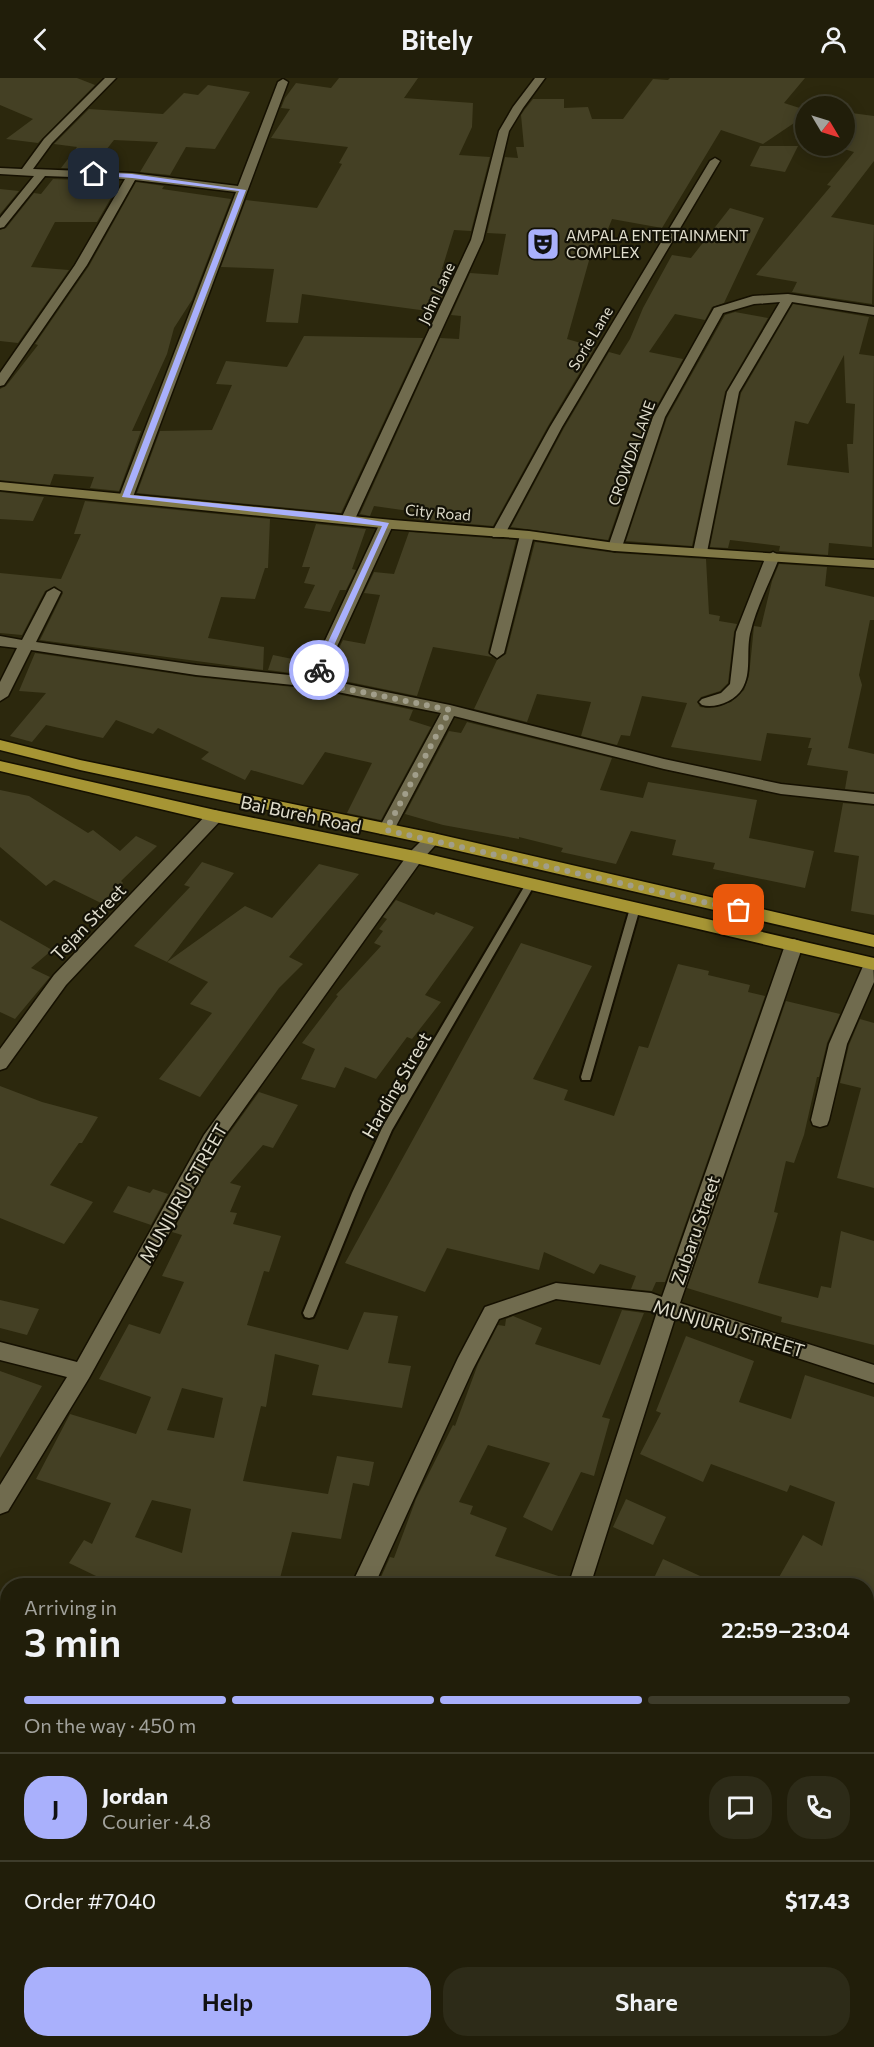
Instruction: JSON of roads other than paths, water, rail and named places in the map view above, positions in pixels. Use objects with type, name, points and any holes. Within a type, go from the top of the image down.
[{"type":"highway","name":"Bai Bureh Road","points":[[0,745],[80,765],[433,839],[874,941]]},
{"type":"highway","name":"Bai Bureh Road","points":[[0,766],[215,816],[416,857],[873,964]]},
{"type":"main road","name":"City Road","points":[[0,486],[348,519],[386,525],[440,527],[527,535],[615,547],[874,564]]},
{"type":"street","points":[[25,172],[48,141],[111,78]]},
{"type":"street","name":"John Lane","points":[[348,519],[477,240],[504,131],[518,107],[540,78]]},
{"type":"street","points":[[126,497],[283,82]]},
{"type":"street","name":"Sorie Lane","points":[[498,534],[556,427],[715,161]]},
{"type":"street","points":[[0,171],[132,176],[243,190]]},
{"type":"street","points":[[0,225],[43,172]]},
{"type":"street","points":[[0,382],[81,265],[132,176]]},
{"type":"street","points":[[700,552],[734,392],[788,298],[874,311]]},
{"type":"street","name":"CROWDA LANE","points":[[615,547],[659,417],[718,311],[753,300],[788,298]]},
{"type":"street","points":[[313,682],[386,525]]},
{"type":"street","points":[[497,653],[527,535]]},
{"type":"street","points":[[707,702],[728,697],[736,686],[744,634],[773,556]]},
{"type":"street","points":[[0,696],[54,592]]},
{"type":"street","points":[[0,641],[196,670],[313,682],[450,710],[664,764],[781,789],[874,799]]},
{"type":"street","points":[[386,830],[450,710]]},
{"type":"street","name":"Tejan Street","points":[[0,1063],[60,980],[215,816]]},
{"type":"street","name":"MUNJURU STREET","points":[[0,1504],[82,1372],[211,1140],[416,857],[433,839]]},
{"type":"street","name":"Zubaru Street","points":[[582,1578],[669,1306],[794,945]]},
{"type":"street","points":[[820,1120],[838,1044],[873,964]]},
{"type":"street","name":"MUNJURU STREET","points":[[366,1578],[465,1364],[492,1313],[556,1291],[651,1302],[874,1374]]},
{"type":"street","points":[[0,1351],[82,1372]]},
{"type":"lane","name":"Harding Street","points":[[309,1313],[387,1129],[530,884]]},
{"type":"lane","points":[[586,1077],[635,908]]},
{"type":"place","name":"AMPALA ENTETAINMENT COMPLEX","points":[[543,244]]}]
